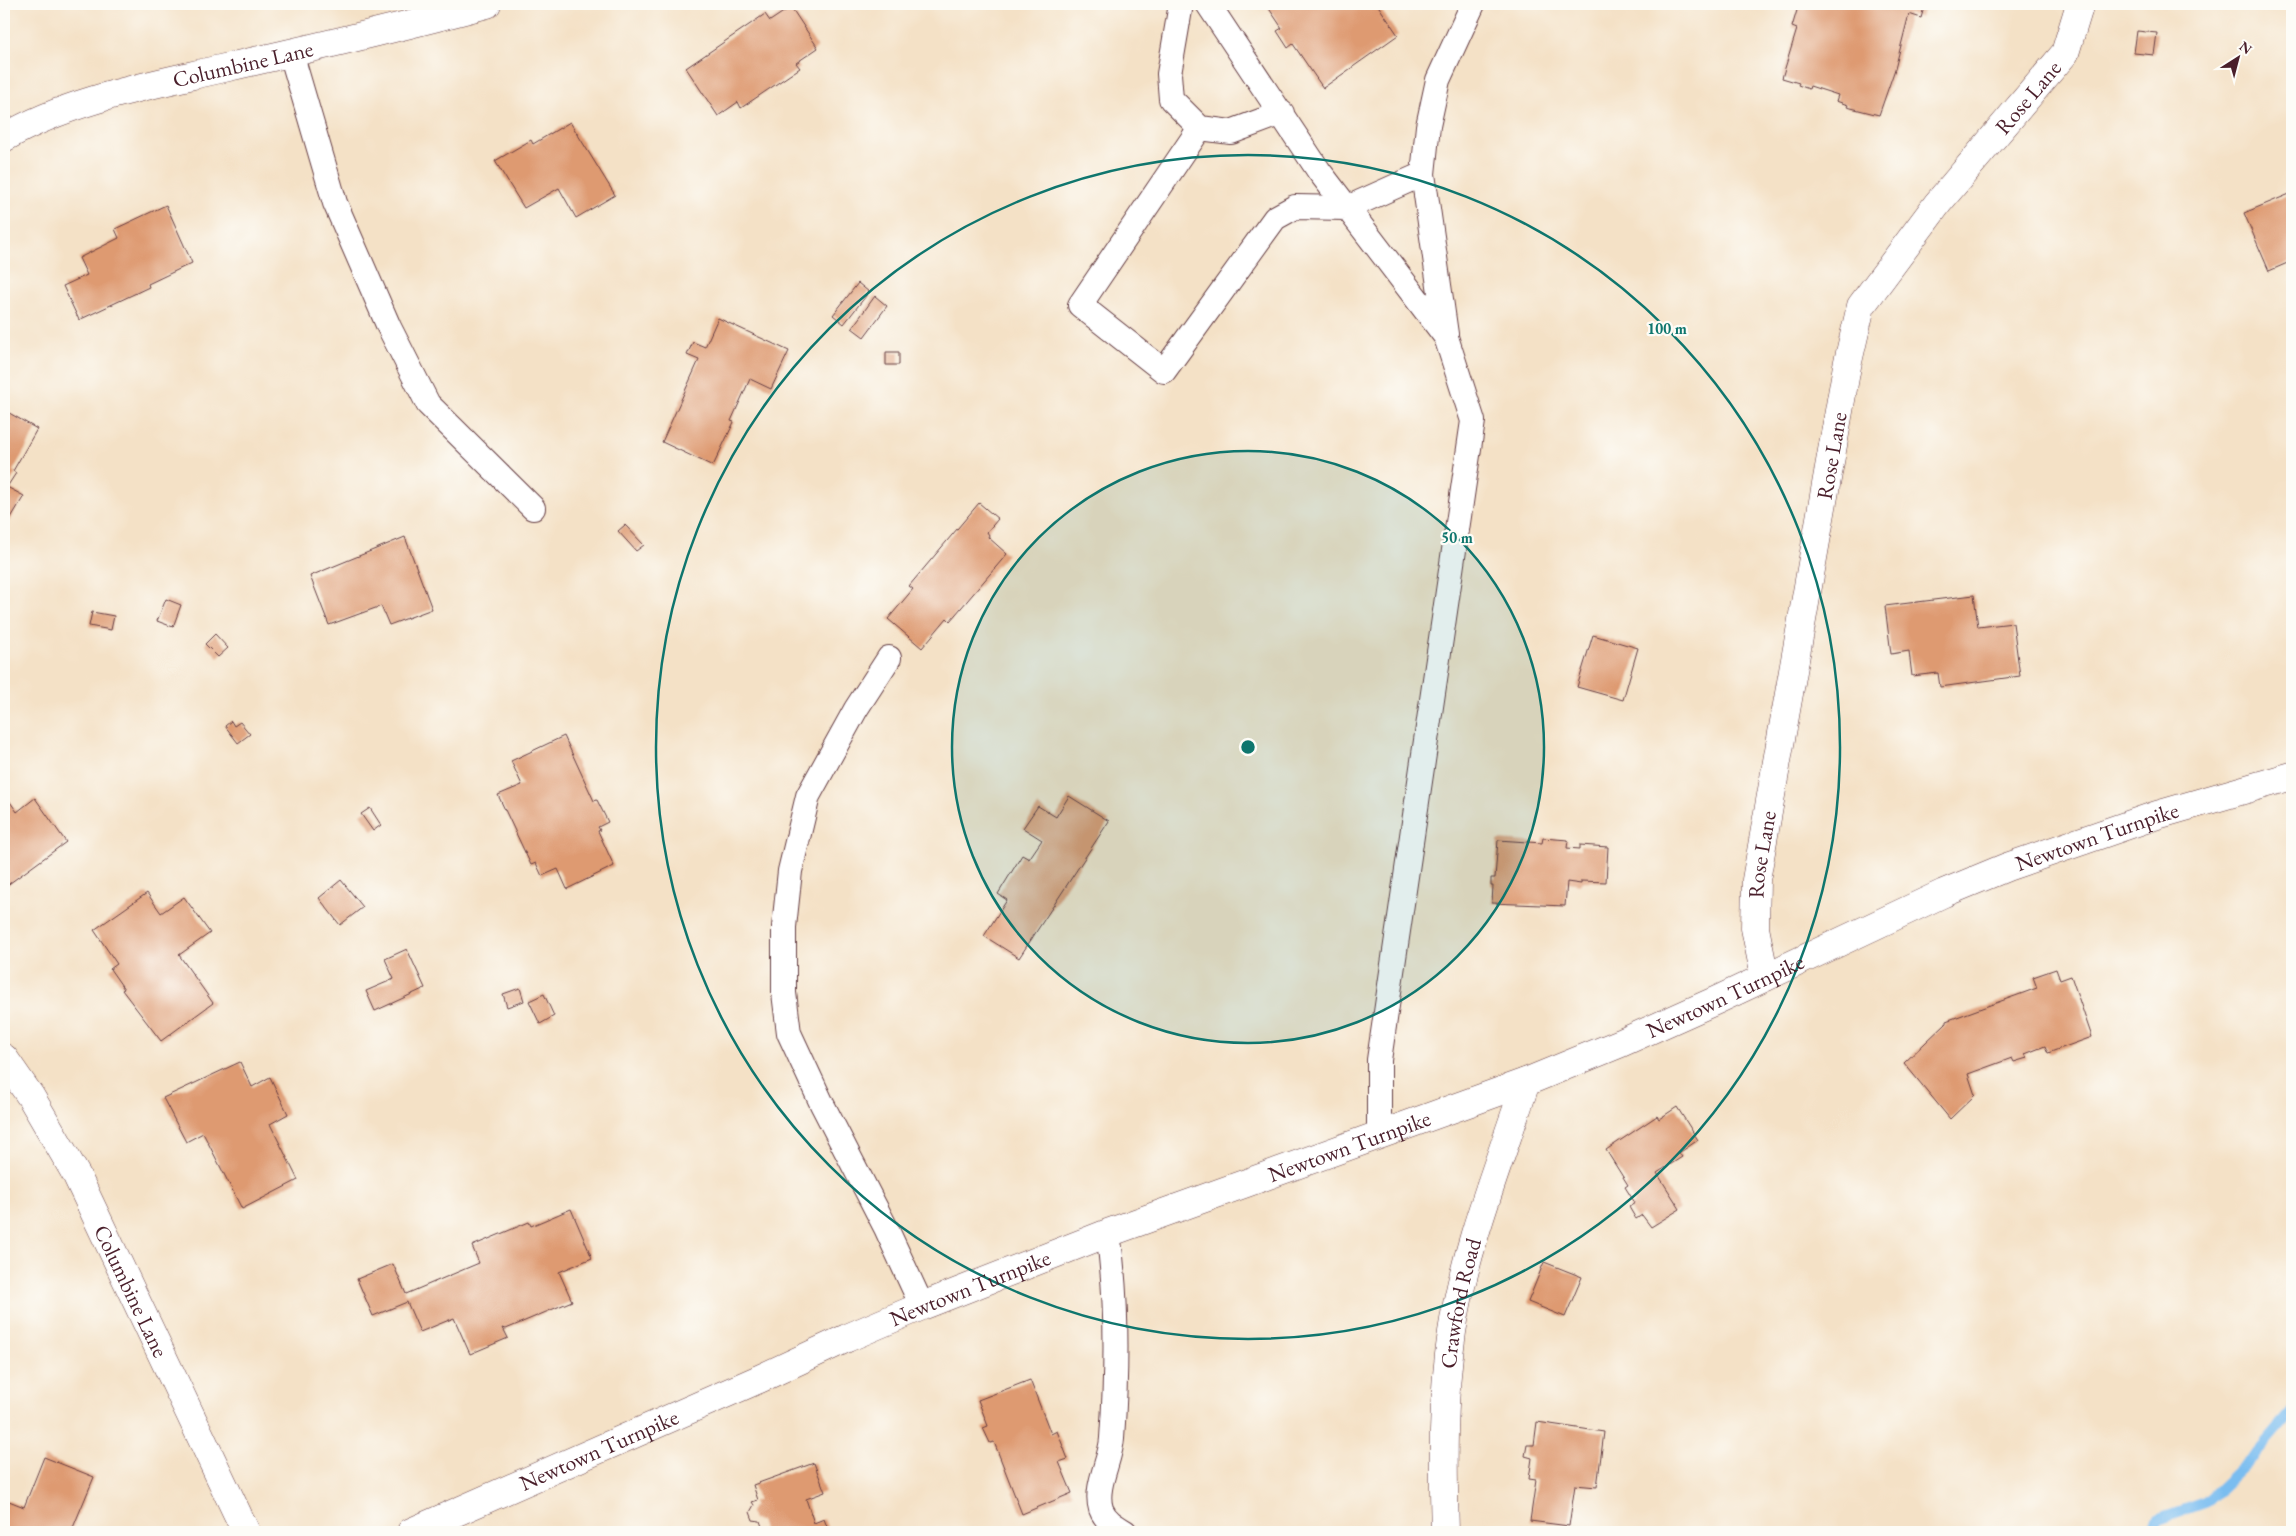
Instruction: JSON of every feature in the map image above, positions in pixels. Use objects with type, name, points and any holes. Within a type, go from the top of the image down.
[{"type":"street","name":"Columbine Lane","points":[[4,138],[27,124],[78,106],[142,87],[291,53],[486,4]]},
{"type":"street","name":"Rose Lane","points":[[1765,978],[1755,928],[1756,880],[1847,366],[1861,306],[1938,203],[2065,53],[2080,4]]},
{"type":"street","name":"Newtown Turnpike","points":[[411,1532],[922,1306],[1108,1233],[1379,1133],[1526,1082],[1672,1021],[1944,893],[2007,867],[2157,815],[2292,776]]},
{"type":"street","name":"Columbine Lane","points":[[4,1058],[31,1097],[77,1176],[246,1532]]},
{"type":"street","name":"Crawford Road","points":[[1445,1532],[1444,1427],[1452,1331],[1477,1229],[1526,1082]]},
{"type":"lane","points":[[1181,4],[1169,74],[1171,99],[1200,128],[1231,132],[1282,113]]},
{"type":"lane","points":[[1208,4],[1347,208],[1446,337]]},
{"type":"lane","points":[[1379,1133],[1378,1060],[1473,421],[1446,337],[1423,174],[1428,126],[1438,80],[1473,4]]},
{"type":"lane","points":[[291,53],[335,203],[388,328],[428,404],[533,508]]},
{"type":"lane","points":[[1200,128],[1080,305],[1164,371],[1275,218],[1295,207],[1347,208],[1423,174]]},
{"type":"lane","points":[[889,658],[856,709],[808,796],[790,871],[784,927],[784,993],[789,1032],[822,1104],[886,1228],[922,1306]]},
{"type":"lane","points":[[1108,1233],[1117,1324],[1112,1440],[1100,1494],[1101,1508],[1109,1522],[1125,1532]]},
{"type":"building","points":[[1266,4],[1377,4],[1398,35],[1323,88],[1293,44],[1288,48],[1277,31],[1282,28]]},
{"type":"building","points":[[1808,4],[1925,4],[1921,18],[1909,14],[1895,69],[1879,115],[1847,107],[1848,105],[1836,101],[1838,95],[1810,86],[1809,89],[1798,85],[1799,83],[1782,78],[1797,29],[1792,27],[1798,7],[1806,9]]},
{"type":"building","points":[[791,7],[818,48],[796,63],[800,68],[741,108],[738,102],[718,116],[686,68],[765,14],[770,21]]},
{"type":"building","points":[[2137,31],[2157,33],[2154,55],[2134,53]]},
{"type":"building","points":[[570,122],[615,195],[576,218],[559,188],[524,208],[495,161],[531,140],[533,144]]},
{"type":"building","points":[[2292,193],[2292,261],[2269,271],[2244,213]]},
{"type":"building","points":[[166,205],[192,263],[148,284],[149,287],[79,320],[63,286],[87,275],[79,258],[119,238],[115,229]]},
{"type":"building","points":[[858,283],[869,292],[844,324],[833,315]]},
{"type":"building","points":[[875,296],[887,306],[864,337],[852,328]]},
{"type":"building","points":[[718,318],[789,351],[771,389],[750,379],[731,421],[734,422],[713,466],[662,442],[699,360],[687,355],[693,342],[705,347]]},
{"type":"building","points":[[886,352],[899,352],[899,365],[886,365]]},
{"type":"building","points":[[4,410],[37,429],[13,471],[16,473],[7,487],[24,496],[6,526],[4,525]]},
{"type":"building","points":[[979,503],[998,519],[987,532],[988,537],[1007,554],[950,621],[947,618],[922,648],[888,619],[913,589],[909,586]]},
{"type":"building","points":[[625,525],[644,545],[636,551],[618,531]]},
{"type":"building","points":[[405,537],[432,609],[389,625],[381,606],[329,625],[310,576]]},
{"type":"building","points":[[1974,595],[1978,627],[2013,623],[2020,676],[1940,687],[1938,673],[1912,676],[1909,651],[1891,654],[1885,606]]},
{"type":"building","points":[[166,599],[181,605],[173,627],[157,621]]},
{"type":"building","points":[[92,612],[114,616],[111,630],[89,626]]},
{"type":"building","points":[[215,634],[228,648],[218,657],[205,644]]},
{"type":"building","points":[[1593,635],[1638,648],[1623,700],[1577,687]]},
{"type":"building","points":[[231,721],[234,726],[240,722],[250,734],[238,743],[225,726]]},
{"type":"building","points":[[564,736],[594,801],[597,800],[608,822],[598,827],[600,830],[598,831],[614,866],[567,889],[558,869],[542,876],[536,863],[531,865],[498,795],[522,785],[511,761]]},
{"type":"building","points":[[4,793],[17,812],[35,798],[66,842],[6,886],[4,883]]},
{"type":"building","points":[[1069,796],[1109,821],[1019,958],[984,936],[1007,900],[998,894],[1022,855],[1029,859],[1042,840],[1023,828],[1038,806],[1056,817]]},
{"type":"building","points":[[370,808],[381,825],[373,831],[361,814]]},
{"type":"building","points":[[1543,838],[1568,840],[1567,848],[1580,849],[1580,845],[1608,847],[1606,882],[1581,881],[1581,884],[1567,882],[1565,906],[1492,903],[1493,886],[1491,886],[1491,878],[1495,878],[1498,840],[1542,843]]},
{"type":"building","points":[[341,880],[363,907],[340,925],[319,898]]},
{"type":"building","points":[[147,893],[161,913],[184,897],[210,933],[179,955],[213,1003],[161,1041],[122,990],[124,989],[110,969],[117,964],[94,930]]},
{"type":"building","points":[[407,949],[425,988],[375,1011],[366,991],[394,979],[385,959]]},
{"type":"building","points":[[2056,969],[2060,980],[2071,976],[2092,1037],[2048,1053],[2045,1046],[2025,1054],[2027,1058],[2014,1062],[2012,1058],[1968,1074],[1975,1095],[1950,1119],[1904,1063],[1946,1021],[2037,988],[2033,977]]},
{"type":"building","points":[[520,988],[524,1001],[507,1007],[503,994]]},
{"type":"building","points":[[544,994],[554,1016],[540,1024],[529,1001]]},
{"type":"building","points":[[240,1062],[252,1087],[270,1077],[288,1114],[270,1124],[298,1180],[242,1209],[203,1133],[186,1142],[163,1098]]},
{"type":"building","points":[[1677,1107],[1698,1140],[1679,1153],[1682,1157],[1657,1173],[1680,1209],[1651,1227],[1642,1215],[1636,1219],[1629,1207],[1635,1203],[1625,1187],[1628,1185],[1606,1150],[1657,1116],[1659,1119]]},
{"type":"building","points":[[571,1209],[592,1258],[559,1272],[572,1301],[506,1329],[503,1328],[508,1338],[470,1354],[454,1318],[420,1332],[407,1302],[373,1316],[357,1279],[393,1264],[406,1294],[479,1263],[472,1246],[529,1222],[531,1226]]},
{"type":"building","points":[[1544,1262],[1582,1277],[1565,1317],[1528,1302]]},
{"type":"building","points":[[1030,1380],[1051,1434],[1057,1431],[1068,1459],[1059,1462],[1072,1493],[1022,1514],[994,1442],[990,1443],[983,1428],[988,1426],[978,1400]]},
{"type":"building","points":[[1537,1422],[1604,1432],[1597,1487],[1575,1485],[1569,1526],[1530,1521],[1536,1480],[1529,1479],[1532,1458],[1525,1456],[1527,1445],[1534,1445]]},
{"type":"building","points":[[44,1457],[94,1477],[72,1530],[77,1532],[4,1532],[4,1499],[24,1507]]},
{"type":"building","points":[[814,1463],[825,1492],[806,1499],[814,1523],[824,1519],[829,1532],[764,1532],[760,1521],[753,1520],[750,1512],[754,1505],[752,1502],[758,1500],[753,1485]]},
{"type":"waterway","points":[[2151,1532],[2158,1519],[2206,1502],[2254,1456],[2292,1412]]}]
